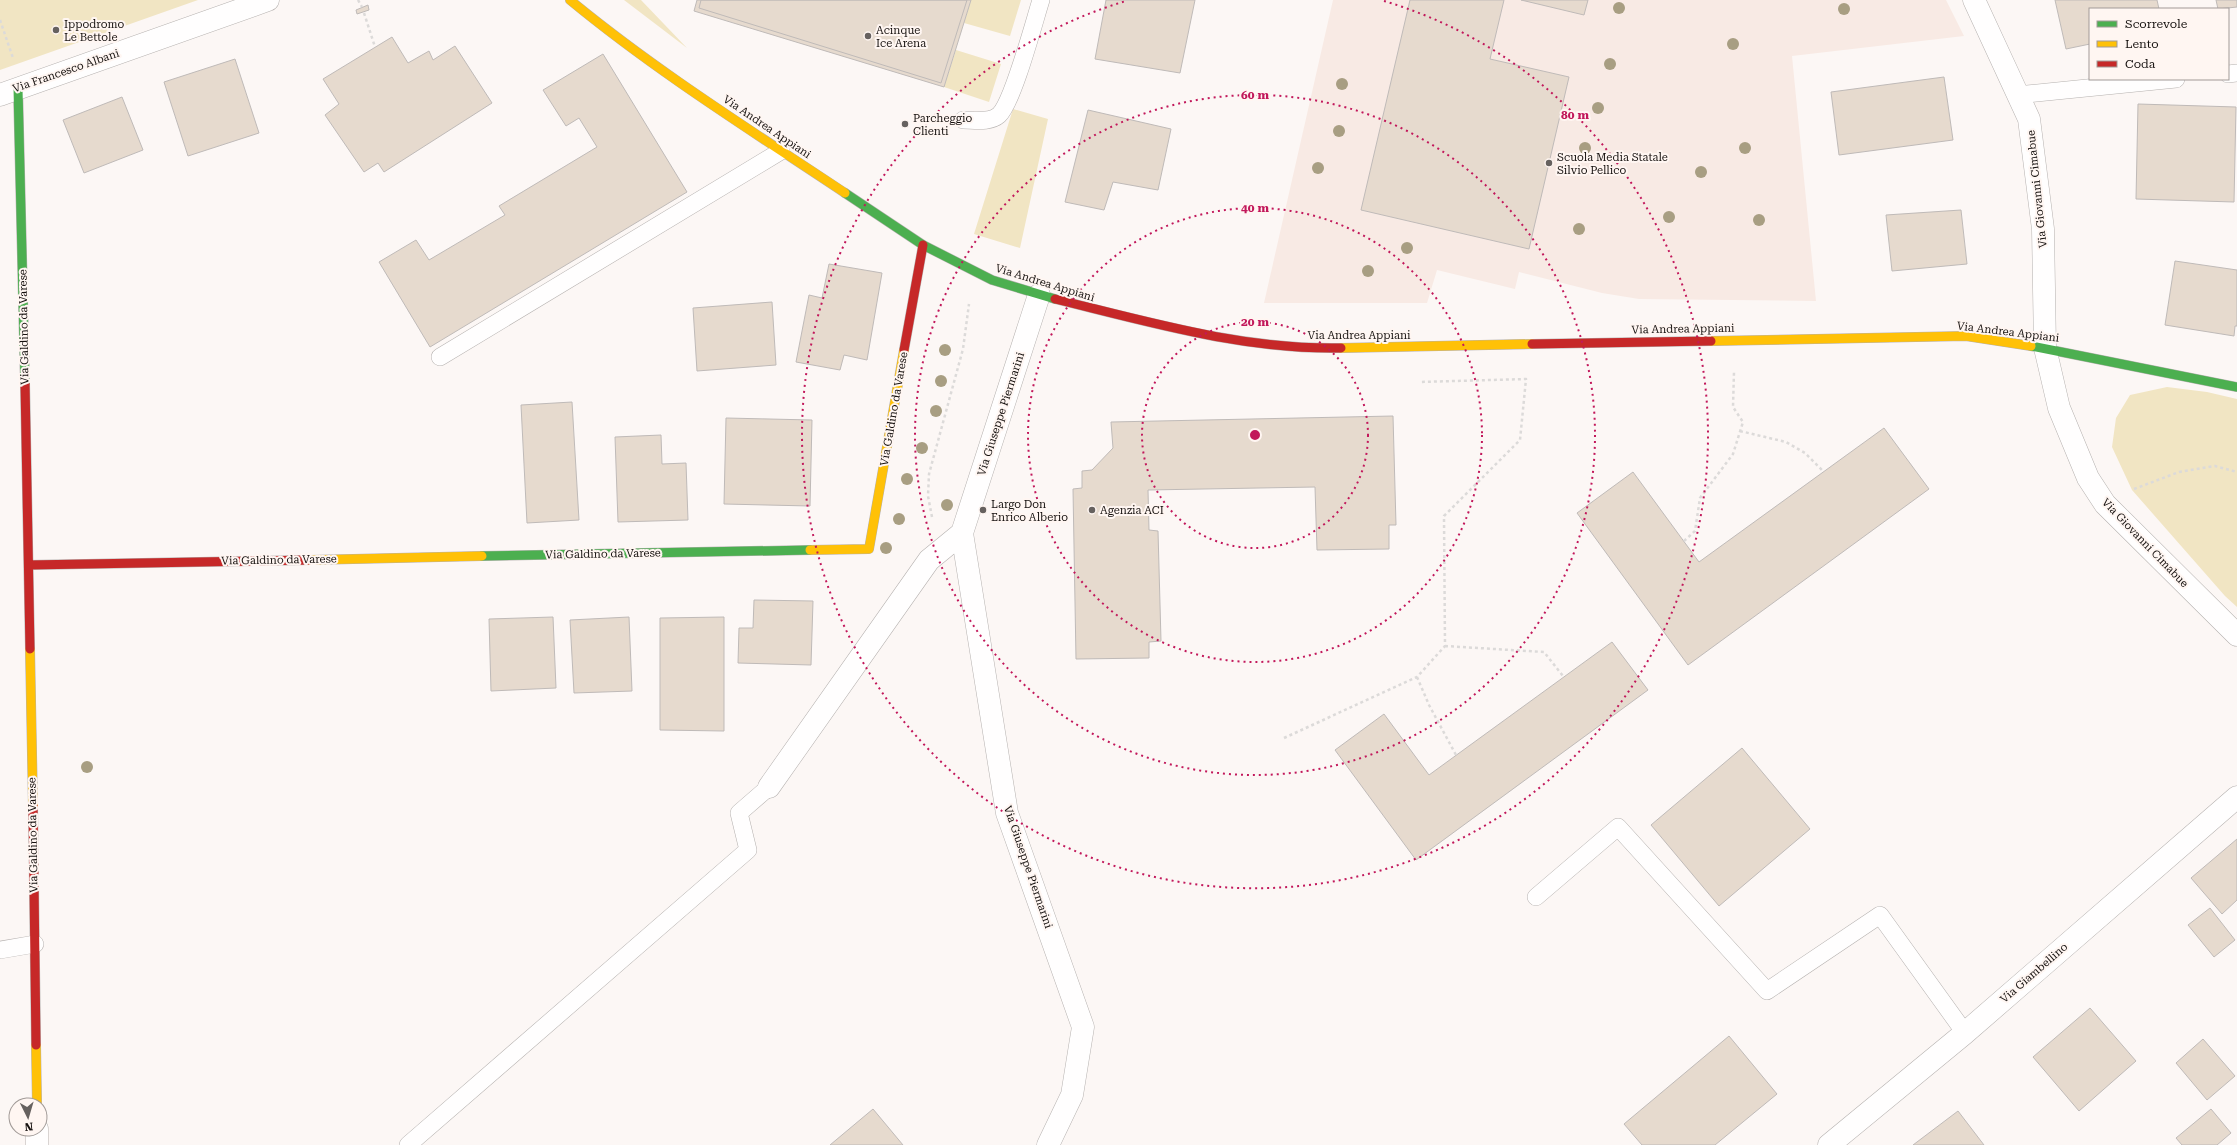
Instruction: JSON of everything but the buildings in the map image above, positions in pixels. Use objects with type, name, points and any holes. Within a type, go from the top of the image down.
[{"type":"street","name":"Via Francesco Albani","points":[[9,91],[268,0]]},
{"type":"street","name":"Via Andrea Appiani","points":[[570,0],[680,83],[923,245],[992,280],[1039,295],[1105,313],[1220,337],[1324,348],[1966,336],[2045,348],[2145,366],[2237,387]]},
{"type":"street","name":"Via Giovanni Cimabue","points":[[1974,0],[2017,96],[2029,119],[2043,229],[2045,348],[2059,408],[2088,478],[2104,504],[2237,636]]},
{"type":"street","name":"Via Galdino da Varese","points":[[9,91],[29,565],[37,1097]]},
{"type":"street","name":"Via Galdino da Varese","points":[[29,565],[868,549],[923,245]]},
{"type":"street","name":"Via Giuseppe Piermarini","points":[[1039,295],[962,533],[1007,813],[1083,1027],[1072,1095],[1048,1145]]},
{"type":"street","points":[[769,787],[929,560],[962,533]]},
{"type":"street","name":"Via Giambellino","points":[[1829,1145],[1965,1033],[2237,797]]},
{"type":"lane","points":[[963,120],[989,120],[998,115],[1005,107],[1041,0]]},
{"type":"lane","points":[[2017,96],[2167,80]]},
{"type":"lane","points":[[440,357],[781,150]]},
{"type":"lane","points":[[408,1145],[748,850],[739,813],[769,787]]},
{"type":"lane","points":[[1536,897],[1618,828],[1767,991],[1880,915],[1965,1033]]},
{"type":"lane","points":[[0,950],[34,944]]},
{"type":"path","points":[[358,0],[362,7]]},
{"type":"path","points":[[364,13],[375,47]]},
{"type":"path","points":[[0,20],[16,64],[9,91]]},
{"type":"path","points":[[932,518],[928,496],[929,474],[963,350],[969,302]]},
{"type":"path","points":[[1684,541],[1695,531],[1700,498],[1733,454],[1743,422],[1733,407],[1734,372]]},
{"type":"path","points":[[1284,738],[1417,677],[1445,646],[1444,516],[1520,440],[1526,379],[1419,382]]},
{"type":"path","points":[[1740,431],[1786,442],[1805,453],[1823,471]]},
{"type":"path","points":[[2104,504],[2132,490],[2179,472],[2215,466],[2237,472]]},
{"type":"path","points":[[1445,646],[1544,652],[1563,676]]},
{"type":"path","points":[[1417,677],[1429,705],[1456,755]]},
{"type":"shaded area","name":"Ippodromo Le Bettole","points":[[0,0],[198,0],[0,70]]},
{"type":"shaded area","points":[[624,0],[641,0],[687,48]]},
{"type":"shaded area","points":[[971,0],[1021,0],[1010,36],[964,23]]},
{"type":"shaded area","name":"Scuola Media Statale Silvio Pellico","points":[[1333,0],[1946,0],[1964,36],[1792,56],[1816,301],[1639,299],[1602,293],[1519,272],[1515,289],[1437,270],[1427,303],[1264,303]]},
{"type":"shaded area","points":[[956,50],[1001,64],[989,102],[944,87]]},
{"type":"shaded area","points":[[1013,109],[1048,119],[1020,248],[974,234]]},
{"type":"shaded area","points":[[2167,387],[2207,392],[2237,399],[2237,607],[2225,596],[2132,490],[2112,447],[2116,418],[2130,395]]},
{"type":"traffic: fast","points":[[18,88],[25,383]]},
{"type":"traffic: fast","points":[[845,193],[923,245],[992,280],[1055,299]]},
{"type":"traffic: fast","points":[[2031,346],[2237,387]]},
{"type":"traffic: fast","points":[[482,556],[810,550]]},
{"type":"traffic: slow","points":[[570,0],[670,76],[845,193]]},
{"type":"traffic: slow","points":[[1711,341],[1966,336],[2031,346]]},
{"type":"traffic: slow","points":[[1341,348],[1532,344]]},
{"type":"traffic: slow","points":[[810,550],[869,549],[904,350]]},
{"type":"traffic: slow","points":[[310,560],[482,556]]},
{"type":"traffic: slow","points":[[30,649],[33,806]]},
{"type":"traffic: slow","points":[[36,1045],[37,1097]]},
{"type":"traffic: jam","points":[[904,350],[923,245]]},
{"type":"traffic: jam","points":[[1055,299],[1197,333],[1269,344],[1341,348]]},
{"type":"traffic: jam","points":[[1532,344],[1711,341]]},
{"type":"traffic: jam","points":[[25,383],[30,649]]},
{"type":"traffic: jam","points":[[29,565],[310,560]]},
{"type":"traffic: jam","points":[[33,806],[36,1045]]},
{"type":"place","name":"Ippodromo Le Bettole","points":[[56,30]]},
{"type":"place","name":"Acinque Ice Arena","points":[[868,36]]},
{"type":"place","name":"Parcheggio Clienti","points":[[905,124]]},
{"type":"place","name":"Scuola Media Statale Silvio Pellico","points":[[1549,163]]},
{"type":"place","name":"Largo Don Enrico Alberio","points":[[983,510]]},
{"type":"place","name":"Agenzia ACI","points":[[1092,510]]}]
